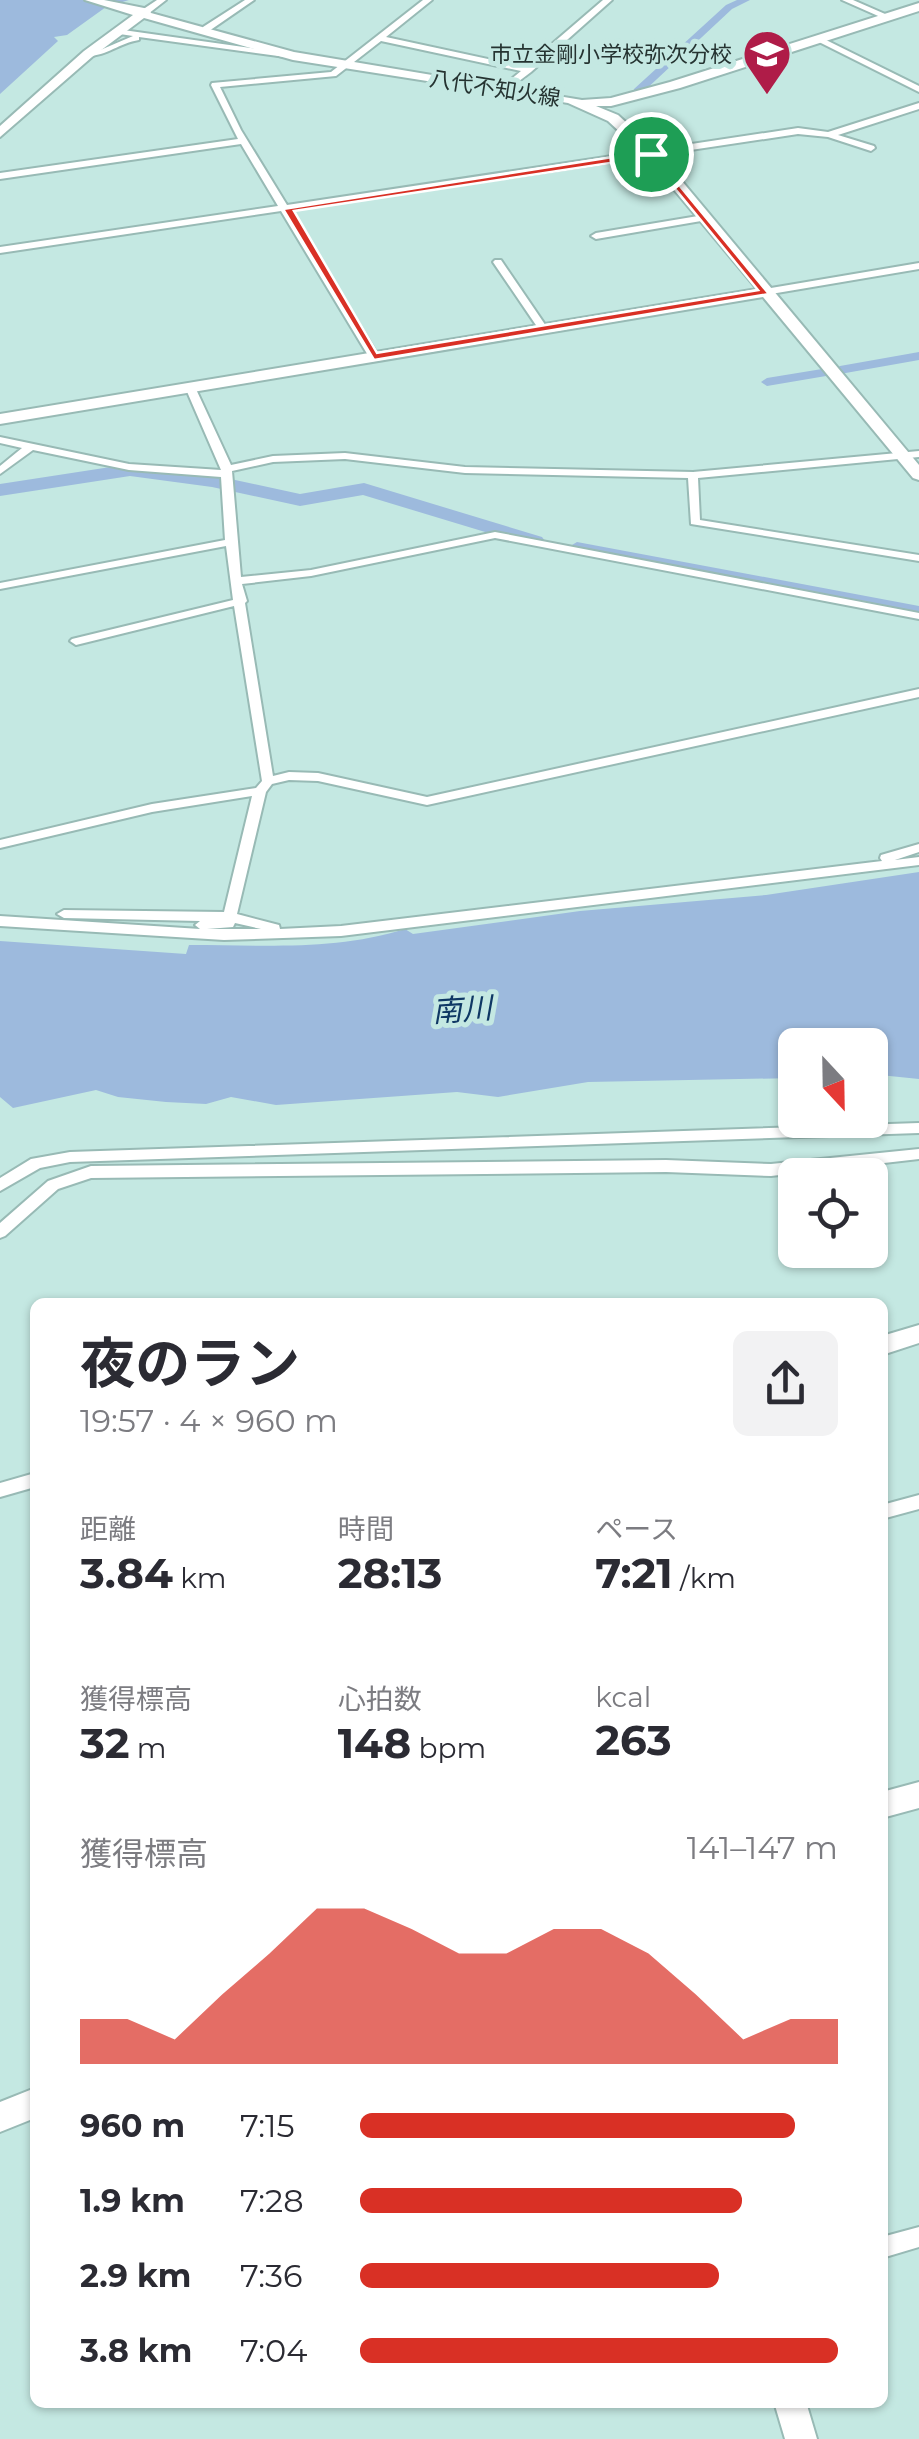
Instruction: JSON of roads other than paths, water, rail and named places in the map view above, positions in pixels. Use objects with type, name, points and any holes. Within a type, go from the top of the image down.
[{"type":"street","name":"八代不知火線","points":[[91,0],[293,56],[506,88],[612,110],[765,292],[912,455],[919,474]]},
{"type":"street","points":[[0,133],[140,11],[162,0]]},
{"type":"street","points":[[206,29],[250,0]]},
{"type":"street","points":[[374,357],[244,141],[215,85],[334,74],[428,0]]},
{"type":"street","points":[[506,88],[608,0]]},
{"type":"street","points":[[846,0],[888,17]]},
{"type":"street","points":[[612,110],[919,7]]},
{"type":"street","points":[[116,32],[293,56]]},
{"type":"street","points":[[88,54],[100,55],[130,38],[189,43]]},
{"type":"street","points":[[379,38],[528,70]]},
{"type":"street","points":[[822,40],[919,89]]},
{"type":"street","points":[[829,135],[919,106]]},
{"type":"street","points":[[0,250],[798,131],[829,135],[871,148]]},
{"type":"street","points":[[847,141],[870,134]]},
{"type":"street","points":[[0,176],[244,141]]},
{"type":"street","points":[[596,236],[704,218]]},
{"type":"street","points":[[498,262],[543,328]]},
{"type":"street","points":[[0,419],[919,266]]},
{"type":"street","points":[[152,930],[172,925],[228,924],[264,786],[231,542],[228,478],[190,387]]},
{"type":"street","points":[[0,440],[129,467],[228,478],[307,456],[466,470],[693,475],[912,455]]},
{"type":"street","points":[[0,472],[31,446]]},
{"type":"street","points":[[693,475],[695,522],[919,558]]},
{"type":"street","points":[[239,580],[311,574],[495,536],[919,616]]},
{"type":"street","points":[[0,586],[231,542]]},
{"type":"street","points":[[76,641],[241,601]]},
{"type":"street","points":[[0,844],[264,786],[290,776],[318,777],[427,800],[919,693]]},
{"type":"street","points":[[855,870],[919,848]]},
{"type":"street","points":[[0,921],[298,934],[919,861]]},
{"type":"street","points":[[0,910],[230,918],[298,934]]},
{"type":"street","points":[[0,1185],[36,1163],[70,1157],[919,1128]]},
{"type":"street","points":[[0,1232],[53,1185],[91,1172],[666,1166],[771,1170],[919,1154]]},
{"type":"street","points":[[888,1344],[919,1334]]},
{"type":"street","points":[[0,1490],[30,1481]]},
{"type":"street","points":[[888,1510],[919,1502]]},
{"type":"street","points":[[888,1804],[919,1795]]},
{"type":"street","points":[[0,2117],[30,2106]]},
{"type":"street","points":[[888,2246],[919,2237]]},
{"type":"street","points":[[792,2408],[802,2439]]},
{"type":"water","points":[[0,0],[129,0],[106,7],[67,35],[54,37],[58,41],[0,94]]},
{"type":"water","name":"南川","points":[[919,872],[919,1079],[888,1076],[888,1028],[778,1028],[778,1078],[588,1082],[498,1097],[457,1092],[276,1105],[231,1097],[206,1104],[166,1102],[118,1097],[96,1090],[13,1108],[0,1097],[0,941],[186,954],[189,945],[325,944],[405,929],[413,934],[580,911],[766,895]]},
{"type":"waterway","points":[[638,91],[729,7],[745,0]]},
{"type":"waterway","points":[[840,370],[919,356]]},
{"type":"waterway","points":[[767,382],[822,373]]},
{"type":"waterway","points":[[0,490],[130,470],[212,481],[300,500],[364,489],[535,541]]},
{"type":"waterway","points":[[577,548],[919,612]]},
{"type":"place","name":"市立金剛小学校弥次分校","points":[[767,96]]}]
